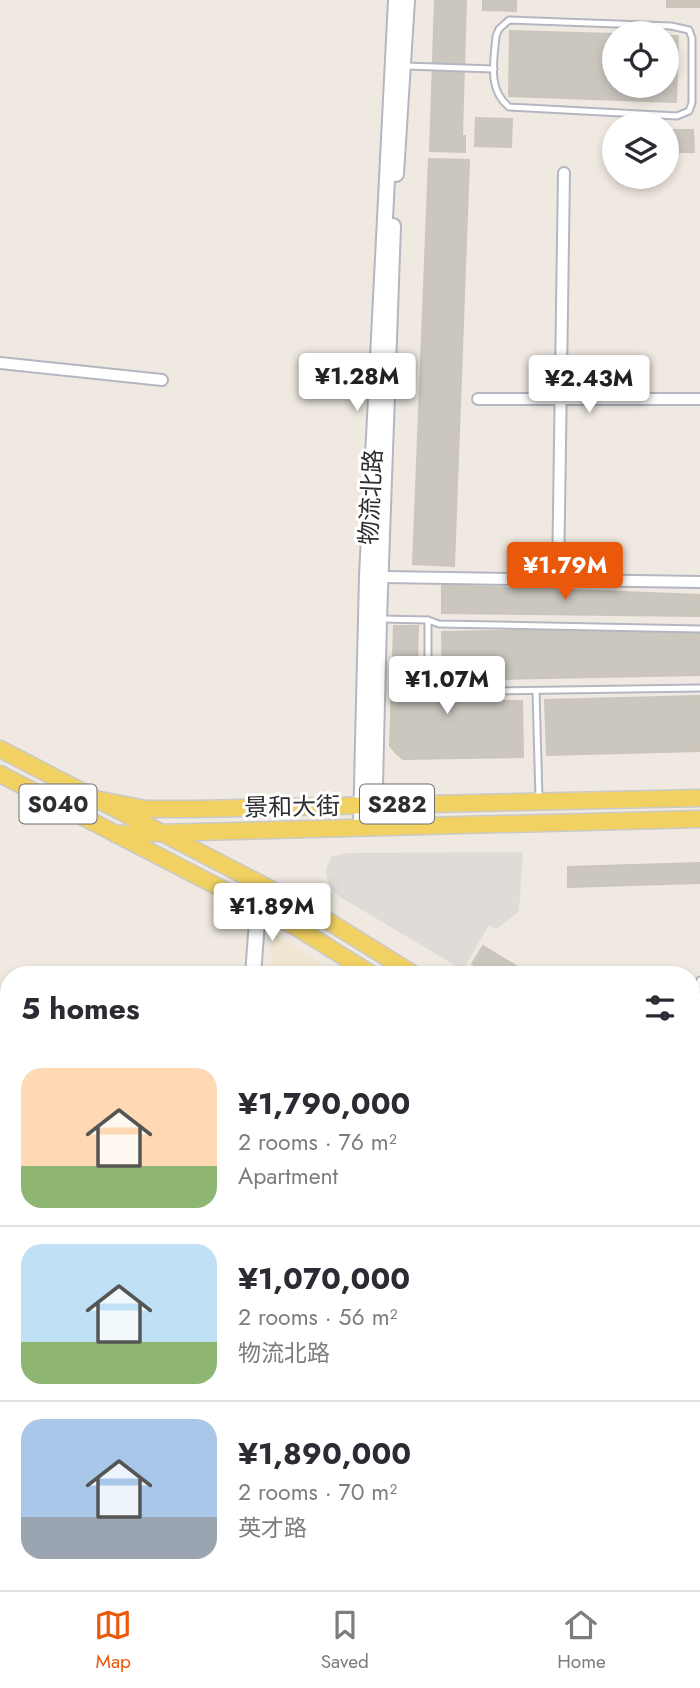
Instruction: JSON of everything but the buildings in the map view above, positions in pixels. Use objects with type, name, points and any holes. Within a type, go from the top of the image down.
[{"type":"main road","name":"S040","points":[[0,749],[95,799]]},
{"type":"main road","name":"S040","points":[[0,774],[115,834]]},
{"type":"main road","name":"景和大街","points":[[95,799],[146,808],[700,798]]},
{"type":"main road","points":[[95,799],[307,908],[400,966]]},
{"type":"main road","name":"景和大街","points":[[115,834],[700,819]]},
{"type":"main road","points":[[115,834],[296,928],[358,966]]},
{"type":"street","name":"物流北路","points":[[368,826],[367,576],[396,0]]},
{"type":"street","name":"物流北路","points":[[368,805],[379,619],[395,190],[407,0]]},
{"type":"street","points":[[558,579],[564,173]]},
{"type":"street","points":[[0,363],[162,380]]},
{"type":"street","points":[[478,399],[700,398]]},
{"type":"street","points":[[385,577],[700,582]]},
{"type":"street","points":[[254,966],[258,908]]},
{"type":"lane","points":[[509,20],[681,27],[689,30],[692,38],[692,103],[689,111],[677,116],[509,107],[499,99],[495,89],[494,69],[496,36],[509,20]]},
{"type":"lane","points":[[402,66],[494,69]]},
{"type":"lane","points":[[379,619],[428,620],[439,624],[700,629]]},
{"type":"lane","points":[[428,620],[428,692],[700,688]]},
{"type":"lane","points":[[536,691],[540,802]]},
{"type":"shaded area","points":[[523,852],[519,911],[497,929],[489,925],[465,966],[456,966],[340,897],[329,887],[326,873],[332,856],[349,853]]},
{"type":"shaded area","points":[[271,931],[324,966],[271,966]]}]
